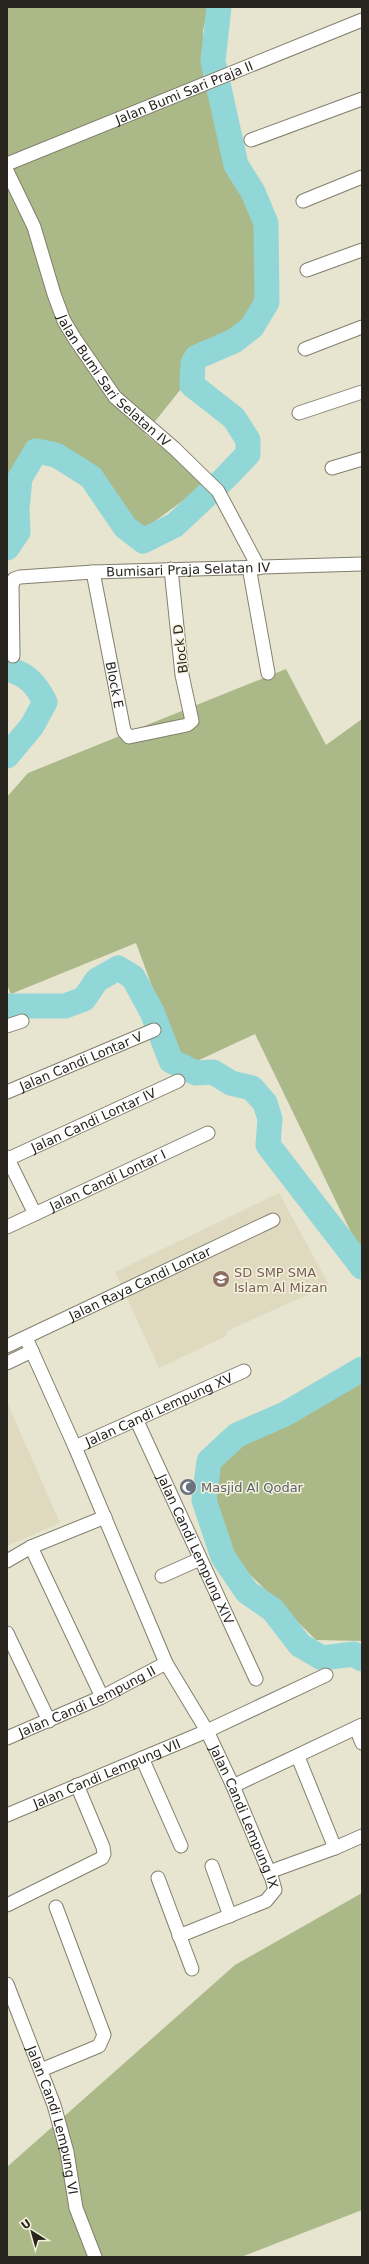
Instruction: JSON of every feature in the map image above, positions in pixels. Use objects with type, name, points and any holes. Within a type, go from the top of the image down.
[{"type":"street","name":"Jalan Bumi Sari Praja II","points":[[7,164],[362,20]]},
{"type":"street","points":[[251,140],[362,99]]},
{"type":"street","name":"Jalan Bumi Sari Selatan IV","points":[[7,171],[34,226],[64,321],[79,347],[115,397],[208,479],[218,491],[254,568],[268,673]]},
{"type":"street","points":[[303,201],[362,177]]},
{"type":"street","points":[[307,270],[362,250]]},
{"type":"street","points":[[305,349],[362,327]]},
{"type":"street","points":[[299,413],[362,392]]},
{"type":"street","points":[[332,468],[362,458]]},
{"type":"street","name":"Bumisari Praja Selatan IV","points":[[13,656],[12,586],[14,579],[20,577],[171,569],[362,564]]},
{"type":"street","name":"Block D","points":[[171,569],[182,675],[192,721],[187,725]]},
{"type":"street","name":"Block E","points":[[93,572],[126,736],[129,737],[187,725]]},
{"type":"street","points":[[7,1026],[22,1021]]},
{"type":"street","name":"Jalan Candi Lontar V","points":[[7,1092],[154,1030]]},
{"type":"street","name":"Jalan Candi Lontar IV","points":[[8,1158],[178,1081]]},
{"type":"street","name":"Jalan Candi Lontar I","points":[[7,1227],[208,1133]]},
{"type":"street","points":[[8,1158],[34,1214]]},
{"type":"street","name":"Jalan Raya Candi Lontar","points":[[7,1346],[273,1220]]},
{"type":"street","name":"Jalan Candi Lempung IX","points":[[26,1338],[75,1447],[105,1517],[131,1585],[166,1663],[207,1731],[233,1786],[269,1872],[275,1890],[266,1901],[230,1916]]},
{"type":"street","points":[[7,1363],[32,1351]]},
{"type":"street","name":"Jalan Candi Lempung XV","points":[[75,1447],[244,1370]]},
{"type":"street","name":"Jalan Candi Lempung XIV","points":[[136,1419],[256,1679]]},
{"type":"street","points":[[7,1561],[31,1547],[105,1517]]},
{"type":"street","points":[[31,1547],[102,1697]]},
{"type":"street","points":[[162,1576],[200,1559]]},
{"type":"street","points":[[7,1633],[49,1721]]},
{"type":"street","name":"Jalan Candi Lempung II","points":[[7,1738],[102,1697],[166,1663]]},
{"type":"street","name":"Jalan Candi Lempung VII","points":[[7,1815],[207,1731],[326,1675]]},
{"type":"street","points":[[233,1786],[298,1757],[359,1726],[362,1743]]},
{"type":"street","points":[[298,1757],[335,1848]]},
{"type":"street","points":[[142,1758],[181,1846]]},
{"type":"street","points":[[7,1905],[102,1858],[104,1854],[103,1847],[77,1785]]},
{"type":"street","points":[[269,1872],[335,1848],[362,1836]]},
{"type":"street","points":[[179,1936],[230,1916],[212,1866]]},
{"type":"street","points":[[158,1878],[192,1969]]},
{"type":"street","points":[[41,2070],[99,2046],[104,2035],[56,1907]]},
{"type":"street","name":"Jalan Candi Lempung VI","points":[[7,1984],[41,2070],[67,2152],[76,2208],[95,2257]]},
{"type":"shaded area","name":"SD SMP SMA Islam Al Mizan","points":[[279,1193],[329,1285],[227,1331],[226,1336],[159,1368],[115,1272]]},
{"type":"shaded area","points":[[7,1402],[60,1523],[7,1546]]},
{"type":"green space","points":[[7,7],[209,7],[203,30],[203,74],[228,162],[258,223],[262,241],[261,301],[236,330],[200,345],[187,358],[184,385],[145,434],[207,483],[147,527],[131,522],[106,482],[74,456],[46,440],[29,448],[22,456],[18,466],[12,489],[12,534],[7,539]]},
{"type":"green space","points":[[286,669],[326,745],[362,719],[362,1255],[255,1034],[182,1068],[136,943],[11,994],[7,985],[7,797],[28,773]]},
{"type":"green space","points":[[362,1376],[362,1641],[316,1640],[202,1527],[219,1460]]},
{"type":"green space","points":[[362,1893],[362,2210],[241,2257],[7,2257],[7,2167],[235,1965]]},
{"type":"waterway","points":[[7,548],[18,532],[17,509],[20,478],[36,451],[56,455],[91,477],[125,527],[143,541],[175,525],[248,454],[248,440],[234,418],[192,385],[193,363],[197,357],[234,341],[252,327],[267,302],[266,223],[253,192],[236,165],[213,61],[219,7]]},
{"type":"waterway","points":[[7,669],[20,674],[30,681],[38,690],[45,702],[32,726],[7,756]]},
{"type":"waterway","points":[[7,1006],[65,1006],[84,999],[97,980],[118,968],[133,977],[152,1012],[171,1061],[196,1073],[213,1072],[231,1083],[252,1088],[265,1103],[270,1119],[268,1145],[362,1267]]},
{"type":"waterway","points":[[362,1369],[285,1414],[237,1435],[209,1461],[204,1500],[223,1557],[247,1592],[273,1610],[300,1645],[322,1658],[354,1654],[362,1659]]},
{"type":"place","name":"SD SMP SMA Islam Al Mizan","points":[[221,1279]]},
{"type":"place","name":"Masjid Al Qodar","points":[[188,1487]]}]
